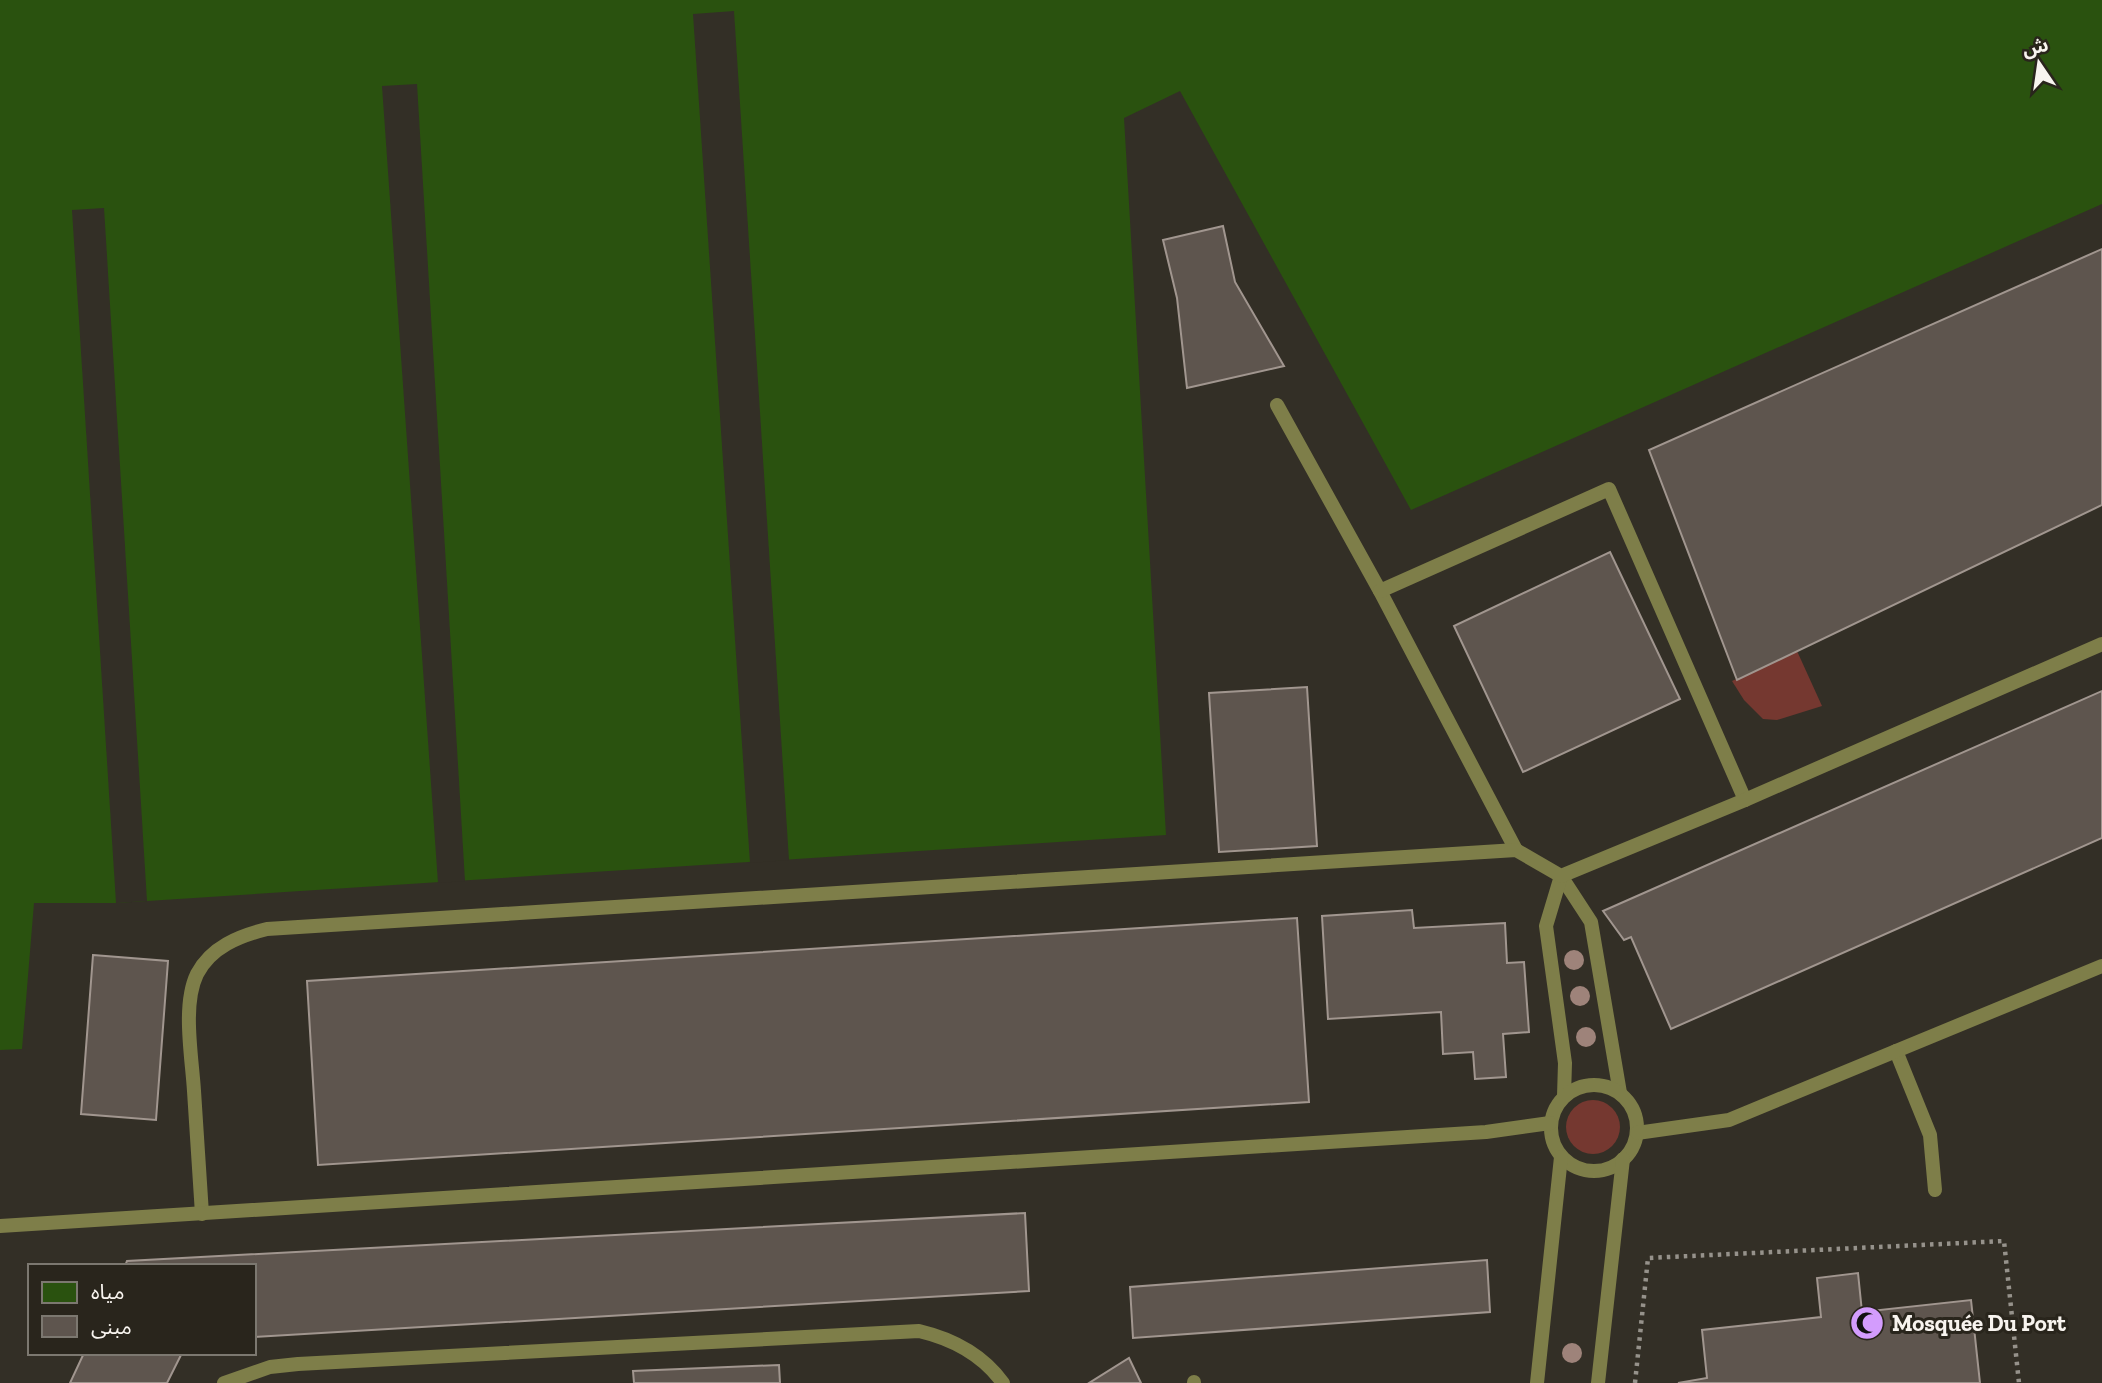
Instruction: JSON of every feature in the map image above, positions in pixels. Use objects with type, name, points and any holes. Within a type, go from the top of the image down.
[{"type":"lane","points":[[1277,405],[1380,592],[1516,850],[1561,876],[1591,922],[1620,1093]]},
{"type":"lane","points":[[1380,592],[1609,489],[1745,800]]},
{"type":"lane","points":[[1561,876],[1745,800],[2102,644]]},
{"type":"lane","points":[[202,1214],[190,998],[197,975],[208,958],[229,942],[247,934],[267,929],[1516,850]]},
{"type":"lane","points":[[1561,876],[1546,926],[1565,1063],[1564,1096]]},
{"type":"lane","points":[[1637,1133],[1729,1119],[2102,966]]},
{"type":"lane","points":[[1896,1051],[1930,1135],[1935,1190]]},
{"type":"lane","points":[[1592,1085],[1606,1086],[1620,1093],[1630,1104],[1636,1118],[1637,1133],[1633,1147],[1623,1159],[1611,1168],[1596,1171],[1581,1169],[1561,1157],[1553,1143],[1550,1123],[1555,1108],[1564,1096],[1577,1088],[1592,1085]]},
{"type":"lane","points":[[0,1226],[1486,1132],[1550,1123]]},
{"type":"lane","points":[[1537,1383],[1561,1157]]},
{"type":"lane","points":[[1598,1383],[1623,1159]]},
{"type":"lane","points":[[224,1383],[270,1367],[298,1364],[919,1331],[943,1336],[963,1346],[981,1359],[1003,1383]]},
{"type":"path","points":[[1636,1383],[1648,1258],[2004,1241],[2019,1383]]},
{"type":"shaded area","points":[[1797,651],[1822,706],[1777,720],[1763,719],[1744,700],[1732,681]]},
{"type":"shaded area","points":[[1593,1100],[1612,1108],[1620,1127],[1612,1146],[1593,1154],[1574,1146],[1566,1127],[1574,1108]]},
{"type":"water","points":[[0,0],[2102,0],[2102,204],[1411,510],[1180,91],[1124,118],[1166,835],[116,903],[34,903],[22,1049],[0,1050]]},
{"type":"pier","points":[[734,11],[789,860],[750,863],[693,14]]},
{"type":"pier","points":[[417,84],[465,881],[438,883],[382,86]]},
{"type":"pier","points":[[104,208],[147,901],[116,903],[72,210]]},
{"type":"building","points":[[1223,226],[1235,282],[1284,366],[1187,388],[1177,298],[1163,240]]},
{"type":"building","points":[[2102,249],[2102,505],[1737,680],[1649,450]]},
{"type":"building","points":[[1610,552],[1680,699],[1523,772],[1454,626]]},
{"type":"building","points":[[1307,687],[1317,846],[1219,852],[1209,693]]},
{"type":"building","points":[[2102,691],[2102,838],[1671,1029],[1631,937],[1624,940],[1603,911]]},
{"type":"building","points":[[1412,910],[1414,928],[1505,923],[1507,963],[1524,962],[1529,1032],[1503,1034],[1506,1077],[1475,1079],[1473,1052],[1443,1054],[1441,1012],[1328,1019],[1322,916]]},
{"type":"building","points":[[1297,918],[1309,1102],[318,1165],[307,981]]},
{"type":"building","points":[[93,955],[168,961],[156,1120],[81,1114]]},
{"type":"building","points":[[1025,1213],[1029,1291],[256,1337],[256,1264],[126,1264],[127,1261]]},
{"type":"building","points":[[1487,1260],[1490,1312],[1133,1338],[1130,1287]]},
{"type":"building","name":"Mosquée Du Port","points":[[1858,1273],[1862,1312],[1971,1300],[1980,1383],[1678,1383],[1707,1378],[1702,1330],[1821,1317],[1817,1278]]},
{"type":"building","points":[[83,1355],[181,1355],[167,1383],[70,1383]]},
{"type":"building","points":[[1129,1358],[1141,1383],[1089,1383]]},
{"type":"building","points":[[779,1365],[780,1383],[634,1383],[633,1371]]},
{"type":"place","name":"Mosquée Du Port","points":[[1867,1323]]}]
